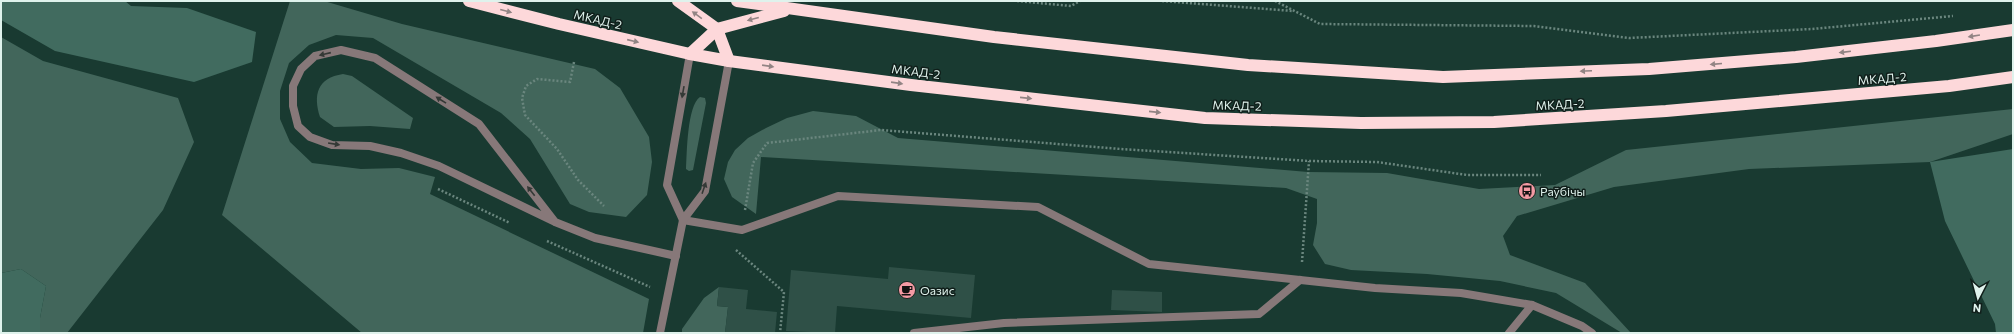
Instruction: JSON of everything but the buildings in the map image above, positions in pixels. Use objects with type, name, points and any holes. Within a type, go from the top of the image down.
[{"type":"highway","name":"МКАД-2","points":[[469,1],[559,24],[690,54],[729,61],[911,85],[1205,118],[1361,123],[1494,122],[1666,112],[1949,86],[2013,77]]},
{"type":"highway","points":[[678,1],[716,29],[729,61]]},
{"type":"highway","points":[[737,1],[994,37],[1248,65],[1443,77],[1649,69],[1796,57],[1936,41],[2013,30]]},
{"type":"highway","points":[[690,54],[716,29],[788,9]]},
{"type":"street","points":[[555,222],[479,124],[375,58],[341,50],[314,56],[300,69],[293,86],[293,106],[298,126],[310,137],[332,145],[378,148],[401,153],[439,166],[555,222],[595,238],[676,256]]},
{"type":"street","points":[[683,220],[667,186],[690,54]]},
{"type":"street","points":[[660,333],[683,220],[705,191],[729,61]]},
{"type":"street","points":[[683,220],[742,230],[838,196],[1038,207],[1149,264],[1375,288],[1461,293],[1532,305],[1582,326],[1592,333]]},
{"type":"street","points":[[914,333],[1004,322],[1258,314],[1300,280]]},
{"type":"street","points":[[1510,333],[1532,305]]},
{"type":"path","points":[[1017,1],[1071,6],[1080,1]]},
{"type":"path","points":[[1162,1],[1296,11]]},
{"type":"path","points":[[1275,1],[1320,24],[1534,26],[1629,38],[1812,29],[1959,15]]},
{"type":"path","points":[[574,62],[570,82],[537,78],[526,86],[522,98],[525,115],[557,149],[578,180],[604,206]]},
{"type":"path","points":[[742,230],[753,163],[767,143],[881,130],[1121,149],[1309,161],[1377,162],[1467,175],[1541,175]]},
{"type":"path","points":[[1300,280],[1309,161]]},
{"type":"path","points":[[736,250],[784,292],[780,333]]},
{"type":"path","points":[[589,261],[654,289]]},
{"type":"green space","points":[[1,1],[125,1],[131,6],[187,8],[256,32],[252,62],[194,82],[55,51],[1,20]]},
{"type":"green space","points":[[290,1],[324,1],[402,24],[595,69],[620,88],[649,137],[652,162],[647,195],[626,217],[589,212],[570,204],[530,139],[501,113],[373,38],[336,35],[309,45],[289,63],[280,91],[280,119],[290,142],[312,163],[361,169],[399,168],[435,177],[430,194],[649,299],[643,333],[362,333],[222,215]]},
{"type":"green space","points":[[1,37],[43,61],[178,98],[194,142],[163,210],[67,333],[40,333],[40,318],[46,286],[21,269],[1,273]]},
{"type":"green space","points":[[343,74],[352,76],[413,118],[410,129],[370,126],[334,127],[320,117],[317,102],[319,89],[327,79]]},
{"type":"green space","points":[[700,97],[705,98],[706,103],[693,170],[689,171],[686,169],[688,130],[692,110]]},
{"type":"green space","points":[[2013,109],[2013,134],[1930,162],[1749,169],[1614,187],[1517,216],[1503,236],[1510,255],[1585,283],[1631,333],[1622,333],[1556,293],[1500,281],[1427,274],[1351,270],[1325,264],[1313,245],[1317,223],[1317,199],[1286,188],[761,157],[756,214],[732,197],[724,179],[728,162],[735,150],[748,138],[787,118],[813,111],[856,116],[898,138],[1308,172],[1387,173],[1479,189],[1555,185],[1626,150]]},
{"type":"green space","points":[[2013,149],[2013,333],[1996,333],[1995,324],[1945,221],[1930,162]]},
{"type":"green space","points":[[21,269],[46,286],[40,318],[40,333],[1,333],[1,273]]},
{"type":"green space","points":[[719,287],[717,306],[728,307],[725,333],[682,333],[682,329],[704,298]]},
{"type":"place","name":"Раўбічы","points":[[1527,191]]},
{"type":"place","name":"Оазис","points":[[907,290]]}]
